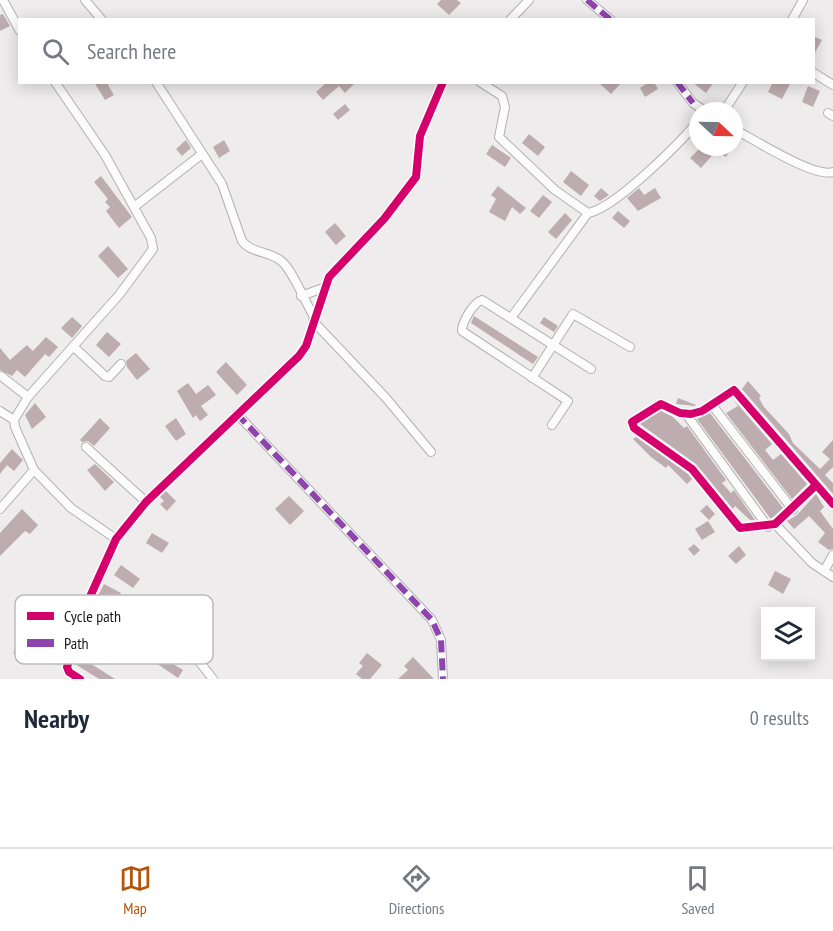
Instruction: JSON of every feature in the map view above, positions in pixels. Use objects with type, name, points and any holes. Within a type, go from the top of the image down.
[{"type":"street","points":[[3,0],[18,28]]},
{"type":"street","points":[[85,0],[100,18]]},
{"type":"street","points":[[512,18],[530,0]]},
{"type":"street","points":[[587,0],[609,18]]},
{"type":"street","points":[[793,18],[803,0]]},
{"type":"street","points":[[815,74],[833,85]]},
{"type":"street","points":[[14,420],[28,397],[74,347],[153,249],[151,238],[105,155],[56,84]]},
{"type":"street","points":[[157,84],[222,184],[242,241],[248,248],[280,260],[314,319],[386,398],[431,452]]},
{"type":"street","points":[[91,595],[116,539],[146,502],[303,352],[323,288],[333,271],[384,219],[416,177],[420,136],[442,84]]},
{"type":"street","points":[[483,84],[502,96],[505,107],[499,137],[555,190],[588,213]]},
{"type":"street","points":[[679,84],[692,102]]},
{"type":"street","points":[[730,102],[742,84]]},
{"type":"street","points":[[511,318],[588,213],[606,207],[689,130]]},
{"type":"street","points":[[743,134],[805,166],[828,174],[833,172]]},
{"type":"street","points":[[134,207],[202,154]]},
{"type":"street","points":[[301,296],[323,288]]},
{"type":"street","points":[[552,425],[568,400],[461,329],[479,300],[591,369]]},
{"type":"street","points":[[532,378],[573,314],[630,347]]},
{"type":"street","points":[[74,347],[105,376],[109,377],[121,364]]},
{"type":"street","points":[[1,376],[28,397]]},
{"type":"street","points":[[815,486],[793,510],[772,525],[747,529],[736,525],[692,469],[631,423],[661,404],[686,414],[696,413],[734,390],[833,504]]},
{"type":"street","points":[[712,405],[793,510]]},
{"type":"street","points":[[0,411],[14,420],[19,440],[34,470],[71,508],[116,539]]},
{"type":"street","points":[[237,414],[432,620],[441,640],[443,679]]},
{"type":"street","points":[[686,414],[772,525],[833,577]]},
{"type":"street","points":[[86,447],[146,502]]},
{"type":"street","points":[[0,509],[34,470]]},
{"type":"street","points":[[825,571],[833,555]]},
{"type":"street","points":[[63,679],[69,664]]},
{"type":"street","points":[[201,664],[213,679]]},
{"type":"street","points":[[67,670],[80,679]]},
{"type":"building","points":[[441,0],[457,0],[461,3],[449,15],[437,4]]},
{"type":"building","points":[[3,14],[10,26],[0,31],[0,15]]},
{"type":"building","points":[[815,37],[822,40],[815,52]]},
{"type":"building","points":[[95,84],[109,84],[114,95],[105,100]]},
{"type":"building","points":[[325,84],[354,84],[345,93],[339,86],[323,100],[316,92]]},
{"type":"building","points":[[600,84],[620,84],[611,94]]},
{"type":"building","points":[[646,84],[655,84],[658,89],[645,97],[640,88]]},
{"type":"building","points":[[695,84],[713,84],[706,93]]},
{"type":"building","points":[[772,84],[790,84],[782,99],[768,92]]},
{"type":"building","points":[[808,86],[820,91],[813,107],[802,102]]},
{"type":"building","points":[[345,104],[350,110],[338,120],[333,114]]},
{"type":"building","points":[[529,134],[545,147],[538,156],[522,143]]},
{"type":"building","points":[[186,140],[191,148],[182,156],[176,149]]},
{"type":"building","points":[[224,140],[230,151],[219,158],[213,147]]},
{"type":"building","points":[[492,145],[511,158],[505,167],[486,154]]},
{"type":"building","points":[[692,156],[712,156],[701,168],[690,158]]},
{"type":"building","points":[[571,171],[589,185],[581,196],[563,182]]},
{"type":"building","points":[[101,176],[132,217],[119,228],[106,211],[110,207],[105,202],[108,199],[94,182]]},
{"type":"building","points":[[498,186],[526,208],[520,214],[512,207],[505,221],[489,212],[496,199],[491,195]]},
{"type":"building","points":[[601,188],[609,195],[600,201],[594,196]]},
{"type":"building","points":[[639,188],[644,195],[655,188],[661,198],[638,211],[627,198]]},
{"type":"building","points":[[543,195],[552,202],[539,218],[530,211]]},
{"type":"building","points":[[618,211],[630,221],[624,228],[612,218]]},
{"type":"building","points":[[565,213],[572,220],[556,239],[548,232]]},
{"type":"building","points":[[335,223],[346,236],[336,245],[325,232]]},
{"type":"building","points":[[108,246],[128,269],[118,278],[98,256]]},
{"type":"building","points":[[474,316],[538,357],[533,364],[471,323]]},
{"type":"building","points":[[72,317],[82,326],[72,338],[61,328]]},
{"type":"building","points":[[544,317],[558,326],[554,332],[540,323]]},
{"type":"building","points":[[107,332],[121,344],[109,357],[96,345]]},
{"type":"building","points":[[46,337],[58,347],[49,357],[45,354],[25,377],[17,370],[12,376],[0,370],[0,348],[10,360],[27,345],[33,351]]},
{"type":"building","points":[[136,353],[150,369],[137,380],[127,367],[126,361]]},
{"type":"building","points":[[226,362],[247,385],[237,395],[216,372]]},
{"type":"building","points":[[748,381],[761,396],[759,398],[764,407],[789,434],[793,443],[820,469],[830,459],[822,452],[833,440],[833,467],[825,475],[833,483],[833,494],[742,389]]},
{"type":"building","points":[[188,383],[196,394],[208,385],[216,395],[201,406],[208,415],[200,421],[196,415],[193,418],[177,391]]},
{"type":"building","points":[[678,398],[696,405],[676,404]]},
{"type":"building","points":[[733,399],[772,444],[765,450],[773,460],[781,454],[807,484],[792,499],[726,413],[738,406]]},
{"type":"building","points":[[35,403],[46,417],[32,429],[25,415]]},
{"type":"building","points":[[661,411],[673,417],[684,428],[687,426],[726,480],[722,483],[731,493],[734,490],[755,520],[750,520],[735,506],[733,509],[696,464],[640,424]]},
{"type":"building","points":[[710,413],[783,508],[772,518],[697,419]]},
{"type":"building","points":[[100,418],[110,428],[94,446],[88,441],[82,442],[80,440]]},
{"type":"building","points":[[176,418],[186,434],[176,441],[165,426]]},
{"type":"building","points":[[636,437],[692,479],[687,484],[668,465],[666,468],[651,457],[633,439]]},
{"type":"building","points":[[12,449],[23,460],[14,471],[7,465],[0,474],[0,463]]},
{"type":"building","points":[[95,464],[114,482],[105,491],[87,470]]},
{"type":"building","points":[[166,491],[176,501],[167,511],[160,504],[164,501],[160,497]]},
{"type":"building","points":[[816,494],[824,507],[820,511],[833,529],[833,549],[829,550],[818,542],[825,533],[809,516],[794,529],[787,521],[797,515]]},
{"type":"building","points":[[289,496],[304,511],[290,525],[275,509]]},
{"type":"building","points":[[707,505],[715,514],[709,520],[700,511]]},
{"type":"building","points":[[22,509],[38,525],[30,534],[25,531],[0,556],[0,533]]},
{"type":"building","points":[[708,521],[715,532],[702,540],[695,529]]},
{"type":"building","points":[[152,533],[169,543],[162,553],[146,543]]},
{"type":"building","points":[[694,544],[700,550],[694,556],[688,549]]},
{"type":"building","points":[[739,546],[746,555],[736,564],[728,556]]},
{"type":"building","points":[[121,565],[140,579],[133,588],[114,575]]},
{"type":"building","points":[[775,571],[791,579],[783,594],[768,585]]},
{"type":"building","points":[[104,584],[121,593],[120,595],[98,595]]},
{"type":"building","points":[[367,653],[382,665],[370,679],[362,679],[356,674],[363,666],[359,663]]},
{"type":"building","points":[[413,657],[434,679],[398,679],[408,670],[404,666]]},
{"type":"building","points":[[75,664],[91,664],[115,679],[99,679]]},
{"type":"building","points":[[157,664],[173,664],[183,670],[178,678]]},
{"type":"marked path","points":[[587,0],[609,18]]},
{"type":"marked path","points":[[679,84],[692,102]]},
{"type":"marked path","points":[[237,414],[432,620],[441,640],[443,679]]},
{"type":"cycle path","points":[[91,595],[116,539],[146,502],[299,356],[306,346],[329,277],[384,219],[416,177],[420,136],[442,84]]},
{"type":"cycle path","points":[[815,486],[775,524],[740,528],[692,469],[634,428],[632,422],[661,404],[680,413],[691,414],[702,411],[734,390],[833,504]]},
{"type":"cycle path","points":[[68,664],[69,672],[80,679]]}]
